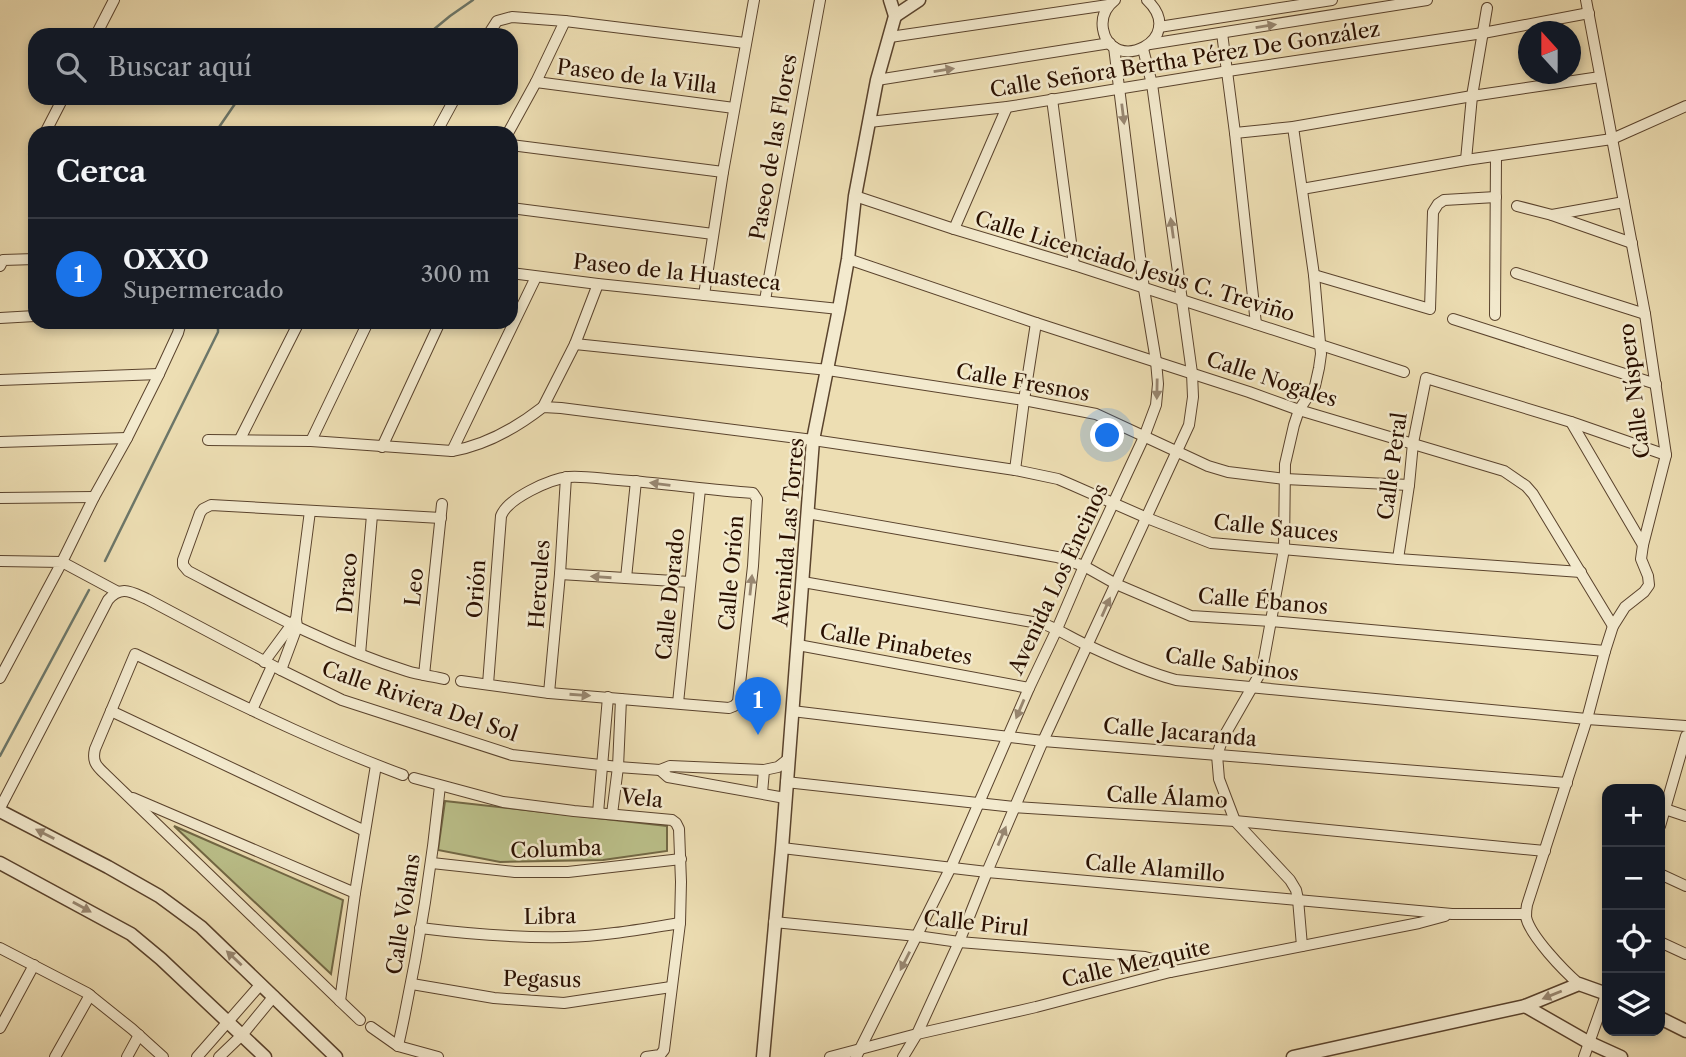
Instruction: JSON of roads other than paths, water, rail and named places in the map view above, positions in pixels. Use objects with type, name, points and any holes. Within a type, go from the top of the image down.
[{"type":"street","points":[[100,28],[114,0]]},
{"type":"street","points":[[704,295],[754,0]]},
{"type":"street","name":"Paseo de las Flores","points":[[765,300],[820,0]]},
{"type":"street","points":[[890,0],[895,16],[919,0]]},
{"type":"street","points":[[903,1057],[917,1034],[1043,741],[1178,452],[1192,413],[1192,373],[1147,47],[1156,37],[1159,17],[1147,0]]},
{"type":"street","points":[[1159,27],[1332,0]]},
{"type":"street","points":[[877,80],[1112,45],[1129,52],[1222,33],[1427,0]]},
{"type":"street","name":"Calle Níspero","points":[[1526,914],[1613,626],[1625,607],[1649,585],[1641,559],[1666,455],[1645,314],[1586,0]]},
{"type":"street","points":[[890,37],[1112,3]]},
{"type":"street","name":"Avenida Los Encinos","points":[[860,1054],[951,867],[1029,688],[1115,503],[1156,405],[1156,361],[1144,289],[1120,88],[1112,45],[1104,35],[1102,25],[1103,16],[1112,3]]},
{"type":"street","points":[[1466,160],[1472,96],[1487,8]]},
{"type":"street","name":"Calle Señora Bertha Pérez De González","points":[[869,122],[1007,107],[1483,33],[1589,13]]},
{"type":"street","name":"Avenida Las Torres","points":[[763,1057],[813,440],[848,259],[855,196],[877,80],[895,16]]},
{"type":"street","points":[[493,28],[497,22],[506,18],[565,21],[746,43]]},
{"type":"street","points":[[512,126],[565,21]]},
{"type":"street","points":[[1222,33],[1236,133],[1256,324]]},
{"type":"street","points":[[1236,133],[1293,127],[1600,76]]},
{"type":"street","name":"Paseo de la Villa","points":[[536,82],[734,108]]},
{"type":"street","points":[[1052,99],[1074,265]]},
{"type":"street","points":[[49,126],[59,105]]},
{"type":"street","points":[[440,126],[451,105]]},
{"type":"street","points":[[1302,190],[1466,160],[1612,139],[1686,106]]},
{"type":"street","points":[[954,229],[1007,107]]},
{"type":"street","points":[[1293,127],[1314,275],[1320,368],[1315,386],[1299,410],[1287,450],[1284,549],[1262,670],[1223,738],[1217,755],[1219,779],[1235,821],[1290,880],[1298,900],[1302,946]]},
{"type":"street","points":[[518,146],[723,172]]},
{"type":"street","points":[[1495,315],[1496,157]]},
{"type":"street","name":"Calle Licenciado Jesús C. Treviño","points":[[855,196],[1404,372]]},
{"type":"street","points":[[1314,275],[1430,309],[1435,207],[1444,200],[1496,198]]},
{"type":"street","points":[[1552,215],[1624,202]]},
{"type":"street","points":[[1517,206],[1552,215],[1632,243]]},
{"type":"street","points":[[518,209],[713,234]]},
{"type":"street","points":[[0,266],[3,260],[28,259]]},
{"type":"street","name":"Calle Nogales","points":[[848,259],[1299,410],[1504,471],[1533,494],[1613,626]]},
{"type":"street","points":[[1516,273],[1645,314]]},
{"type":"street","name":"Paseo de la Huasteca","points":[[518,274],[839,309]]},
{"type":"street","points":[[518,314],[536,276]]},
{"type":"street","points":[[208,440],[311,441],[452,451],[498,437],[543,407],[575,344],[598,284]]},
{"type":"street","points":[[0,318],[28,316]]},
{"type":"street","points":[[1453,318],[1656,383]]},
{"type":"street","points":[[1015,470],[1037,323]]},
{"type":"street","points":[[0,678],[127,438],[179,329]]},
{"type":"street","points":[[240,439],[295,329]]},
{"type":"street","points":[[311,441],[365,329]]},
{"type":"street","points":[[382,447],[437,329]]},
{"type":"street","points":[[452,451],[511,329]]},
{"type":"street","name":"Calle Fresnos","points":[[575,344],[828,370],[1024,400],[1096,414],[1208,466],[1227,472],[1285,479],[1409,485]]},
{"type":"street","points":[[0,380],[159,374]]},
{"type":"street","name":"Calle Peral","points":[[1398,559],[1413,443],[1426,378],[1571,422]]},
{"type":"street","name":"Calle Sauces","points":[[543,407],[813,440],[1015,470],[1058,479],[1211,543],[1581,572]]},
{"type":"street","points":[[1571,422],[1666,455]]},
{"type":"street","points":[[1571,422],[1643,545]]},
{"type":"street","points":[[0,442],[127,438]]},
{"type":"street","name":"Calle Orión","points":[[461,681],[549,693],[729,708],[738,702],[750,593],[756,497],[753,493],[566,477],[530,491],[511,502]]},
{"type":"street","name":"Hercules","points":[[549,693],[566,477]]},
{"type":"street","points":[[626,578],[636,481]]},
{"type":"street","name":"Calle Dorado","points":[[678,703],[700,489]]},
{"type":"street","points":[[0,498],[94,497]]},
{"type":"street","name":"Orión","points":[[488,684],[501,516],[511,502]]},
{"type":"street","name":"Leo","points":[[424,675],[442,504]]},
{"type":"street","points":[[441,518],[211,505],[200,513],[183,565],[188,571],[360,653],[408,672],[444,679]]},
{"type":"street","points":[[252,710],[295,623],[310,511]]},
{"type":"street","name":"Calle Ébanos","points":[[807,513],[1057,557],[1084,566],[1191,616],[1605,651]]},
{"type":"street","name":"Draco","points":[[360,653],[372,515]]},
{"type":"street","points":[[0,561],[62,562]]},
{"type":"street","name":"Calle Riviera Del Sol","points":[[62,562],[118,592],[129,591],[147,599],[342,700],[512,755],[542,760],[660,769],[670,766],[764,770],[778,767],[787,760]]},
{"type":"street","points":[[560,574],[691,582]]},
{"type":"street","name":"Calle Sabinos","points":[[803,582],[1030,621],[1057,629],[1088,646],[1157,675],[1176,680],[1252,689],[1686,726]]},
{"type":"street","points":[[118,592],[108,600],[0,810],[159,896],[201,927],[335,1057]]},
{"type":"street","points":[[272,666],[295,623]]},
{"type":"street","name":"Calle Pinabetes","points":[[798,645],[1029,688]]},
{"type":"street","points":[[360,1020],[94,763],[95,749],[135,654],[252,710],[402,775]]},
{"type":"street","points":[[598,813],[608,697]]},
{"type":"street","points":[[612,814],[618,767],[621,699]]},
{"type":"street","points":[[111,711],[365,831]]},
{"type":"street","name":"Calle Jacaranda","points":[[792,711],[1043,741],[1567,783]]},
{"type":"street","points":[[606,729],[620,730]]},
{"type":"street","points":[[1686,736],[1665,808],[1686,816]]},
{"type":"street","points":[[340,1001],[376,765]]},
{"type":"street","points":[[719,785],[720,768]]},
{"type":"street","name":"Calle Riviera Del Sol","points":[[660,769],[668,777],[785,798]]},
{"type":"street","points":[[762,793],[764,770]]},
{"type":"street","name":"Vela","points":[[414,778],[503,802],[676,822],[681,859],[680,923],[664,1050],[660,1055],[646,1057]]},
{"type":"street","name":"Calle Álamo","points":[[786,782],[1014,807],[1235,821],[1545,851]]},
{"type":"street","name":"Calle Volans","points":[[398,1046],[412,984],[432,863],[440,786]]},
{"type":"street","points":[[127,795],[355,893]]},
{"type":"street","name":"Calle Alamillo","points":[[782,848],[986,872],[1452,914],[1526,914]]},
{"type":"street","name":"Columba","points":[[432,863],[515,872],[568,872],[681,859]]},
{"type":"street","points":[[0,863],[131,934],[265,1057]]},
{"type":"street","points":[[1665,876],[1686,886]]},
{"type":"street","name":"Calle Mezquite","points":[[830,1057],[860,1054],[917,1034],[1170,972],[1419,923],[1452,914]]},
{"type":"street","points":[[1526,914],[1533,931],[1564,971],[1579,984],[1602,991]]},
{"type":"street","name":"Calle Pirul","points":[[774,922],[958,942],[1145,957],[1156,960],[1170,972]]},
{"type":"street","name":"Libra","points":[[420,928],[485,936],[568,937],[630,932],[680,923]]},
{"type":"street","points":[[1665,944],[1686,954]]},
{"type":"street","points":[[0,948],[90,995],[163,1057]]},
{"type":"street","points":[[0,1028],[34,965]]},
{"type":"street","points":[[197,1057],[261,984]]},
{"type":"street","name":"Pegasus","points":[[412,984],[494,998],[564,1003],[671,988]]},
{"type":"street","points":[[1293,1057],[1525,1006],[1579,984]]},
{"type":"street","points":[[55,1057],[90,995]]},
{"type":"street","points":[[208,1047],[219,1057],[242,1035],[274,996]]},
{"type":"street","points":[[1525,1006],[1588,1042],[1621,1057]]},
{"type":"street","points":[[1584,1057],[1602,1006]]},
{"type":"street","points":[[1665,1020],[1686,1031]]},
{"type":"street","points":[[371,1027],[398,1046],[438,1057]]},
{"type":"street","points":[[127,1057],[139,1035]]},
{"type":"waterway","points":[[435,28],[473,0]]},
{"type":"waterway","points":[[220,126],[234,105]]},
{"type":"waterway","points":[[105,561],[218,329]]},
{"type":"waterway","points":[[0,756],[89,590]]},
{"type":"place","name":"OXXO","points":[[758,735]]}]
